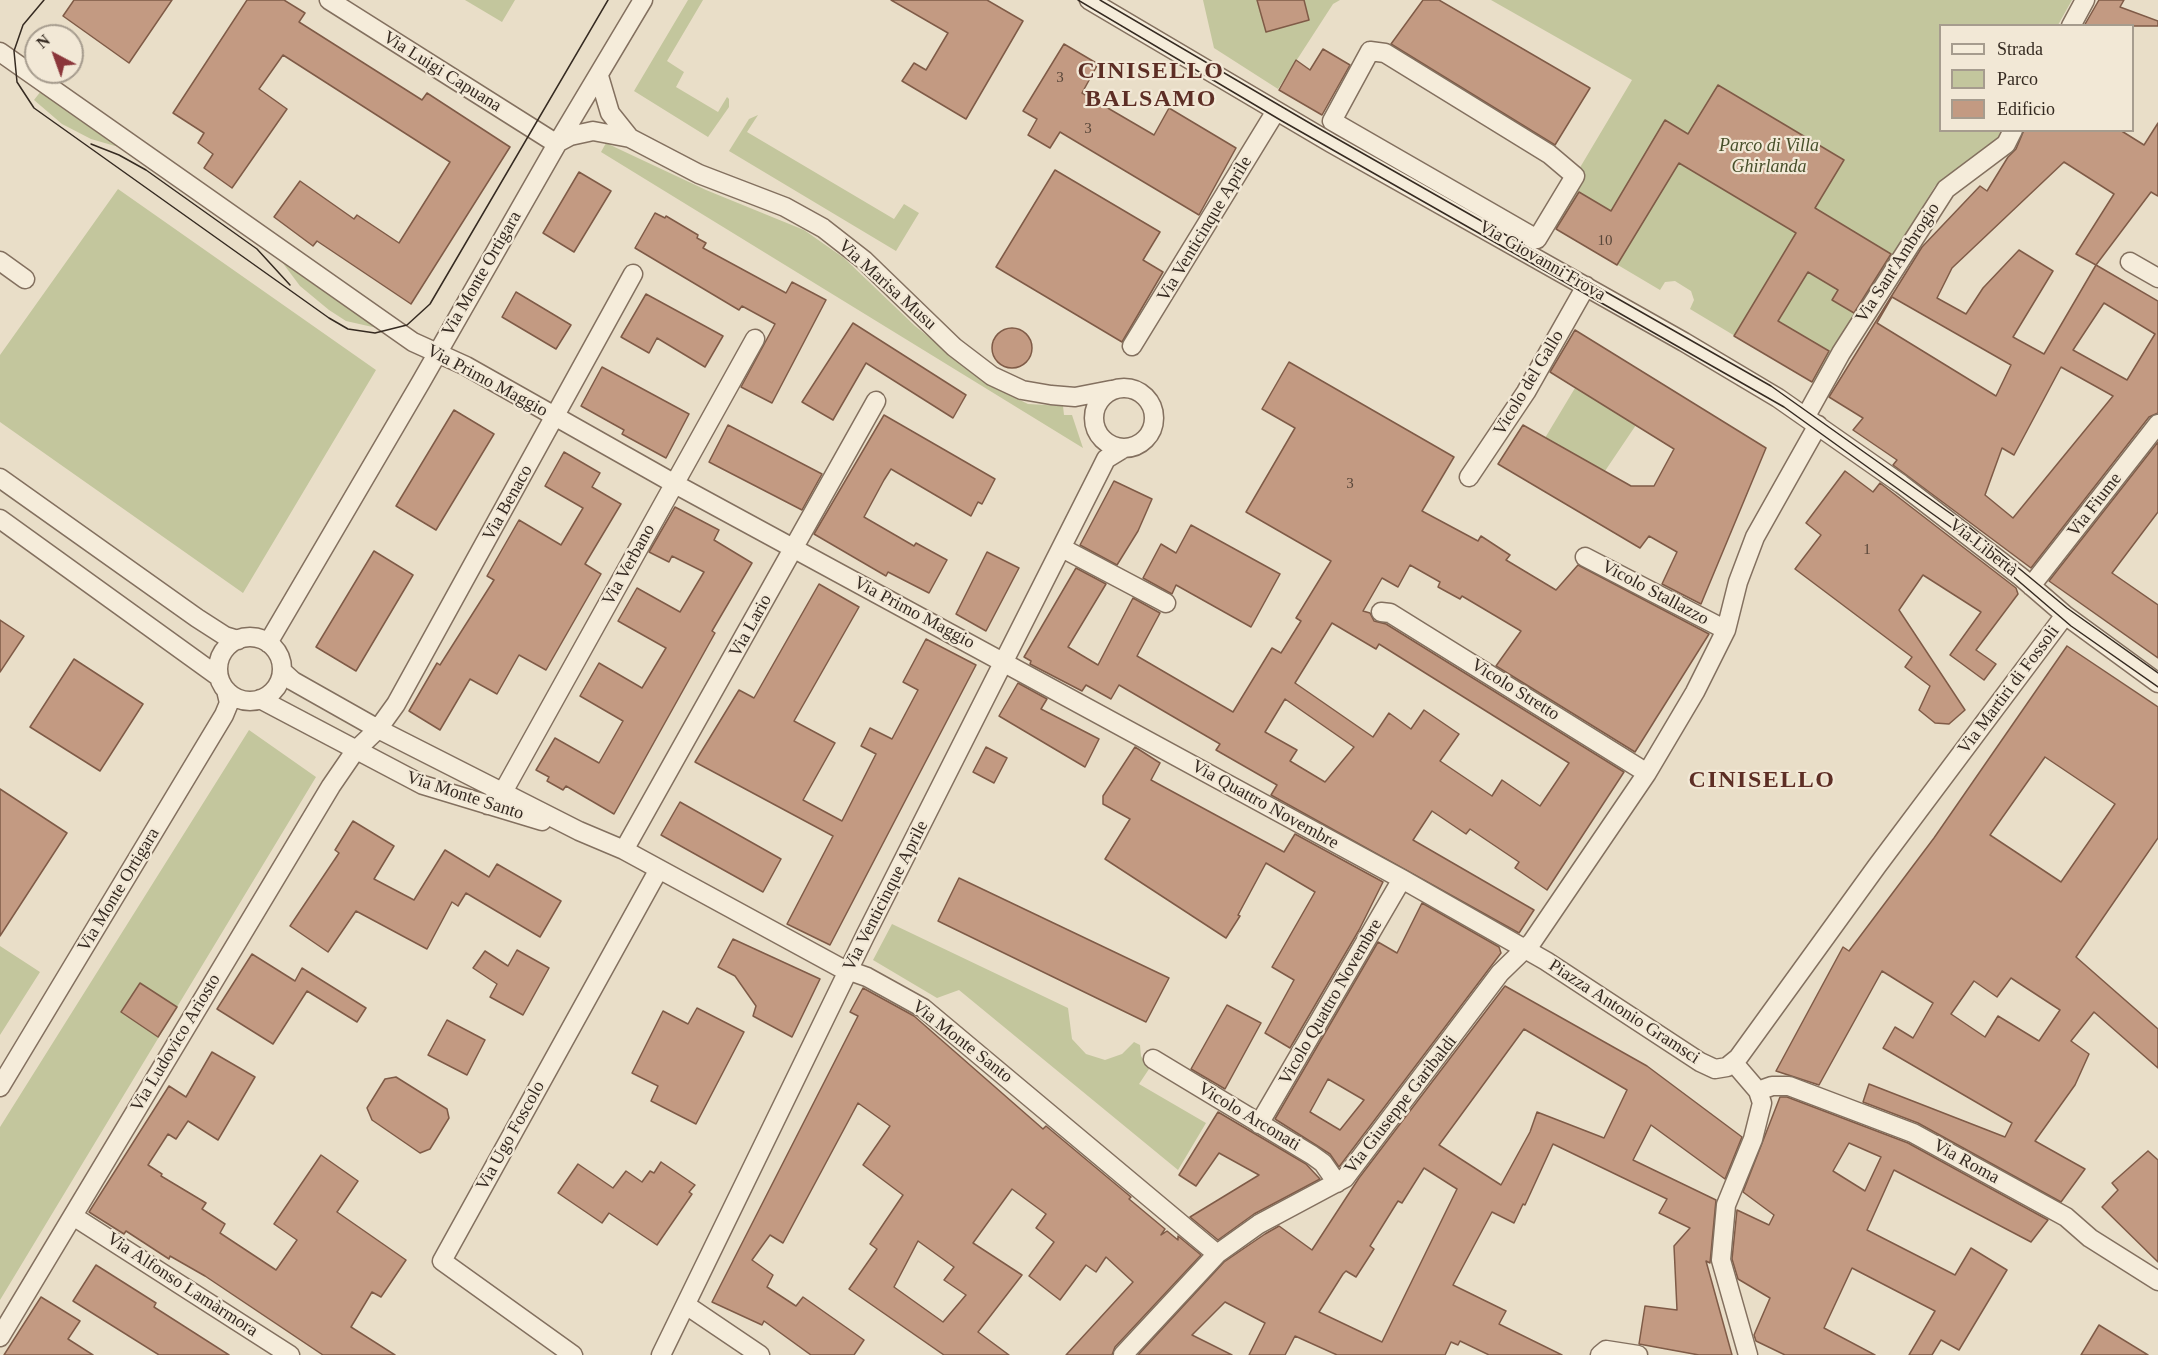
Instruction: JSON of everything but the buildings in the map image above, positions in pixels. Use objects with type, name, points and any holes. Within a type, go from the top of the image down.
[{"type":"street","name":"Via Luigi Capuana","points":[[328,0],[557,144]]},
{"type":"street","name":"Via Monte Ortigara","points":[[267,643],[643,0]]},
{"type":"street","name":"Via Giovanni Frova","points":[[1089,0],[1276,111],[1731,369],[1812,420]]},
{"type":"street","points":[[2071,24],[2085,0]]},
{"type":"street","points":[[1370,51],[1385,52],[1549,154],[1575,176],[1537,239],[1332,121],[1370,51]]},
{"type":"street","name":"Via Primo Maggio","points":[[0,52],[413,342],[474,370],[675,484],[1005,662]]},
{"type":"street","name":"Via Marisa Musu","points":[[599,76],[610,113],[630,138]]},
{"type":"street","name":"Via Venticinque Aprile","points":[[1132,346],[1276,111]]},
{"type":"street","name":"Via Marisa Musu","points":[[557,144],[570,136],[593,131],[630,138],[699,174],[784,207],[823,228],[864,260],[954,347],[1007,384],[1036,393],[1067,396],[1094,395],[1111,390]]},
{"type":"street","name":"Via Sant'Ambrogio","points":[[1726,630],[1738,582],[1755,537],[1812,420],[1841,353],[1946,189],[2006,144],[2012,132]]},
{"type":"street","points":[[0,261],[26,279]]},
{"type":"street","points":[[2130,262],[2158,278]]},
{"type":"street","name":"Via Benaco","points":[[355,751],[378,729],[396,704],[633,274]]},
{"type":"street","name":"Vicolo del Gallo","points":[[1469,477],[1526,392],[1586,286]]},
{"type":"street","name":"Via Verbano","points":[[488,805],[503,792],[755,339]]},
{"type":"street","points":[[1126,387],[1139,391],[1147,398],[1153,410],[1153,423],[1147,437],[1134,446],[1124,448],[1104,441],[1094,423],[1097,403],[1111,390],[1126,387]]},
{"type":"street","name":"Via Lario","points":[[624,850],[876,401]]},
{"type":"street","name":"Via Libertà","points":[[1812,420],[1917,496],[2065,615],[2158,683]]},
{"type":"street","name":"Via Fiume","points":[[2031,586],[2158,424]]},
{"type":"street","name":"Via Venticinque Aprile","points":[[661,1355],[849,970],[1106,459],[1124,448]]},
{"type":"street","points":[[0,478],[229,639],[253,638],[267,643],[279,657],[282,671],[276,688],[260,699],[242,700],[223,683],[0,519]]},
{"type":"street","points":[[1062,548],[1166,603]]},
{"type":"street","name":"Vicolo Stallazzo","points":[[1585,557],[1726,630]]},
{"type":"street","name":"Vicolo Stretto","points":[[1381,612],[1390,613],[1647,773]]},
{"type":"street","name":"Via Martiri di Fossoli","points":[[1734,1063],[2065,615]]},
{"type":"street","points":[[1524,950],[1647,773],[1695,692],[1726,630]]},
{"type":"street","points":[[223,683],[222,654],[238,640]]},
{"type":"street","name":"Via Quattro Novembre","points":[[1005,662],[1402,879],[1524,950]]},
{"type":"street","name":"Via Monte Santo","points":[[282,671],[293,681],[378,729],[579,831],[624,850],[923,1008],[1217,1254]]},
{"type":"street","name":"Via Monte Ortigara","points":[[0,1087],[224,715],[229,703],[223,683]]},
{"type":"street","name":"Via Monte Santo","points":[[260,699],[423,785],[579,831]]},
{"type":"street","name":"Via Ludovico Ariosto","points":[[0,1337],[355,751]]},
{"type":"street","name":"Via Ugo Foscolo","points":[[573,1355],[442,1261],[659,869]]},
{"type":"street","name":"Vicolo Quattro Novembre","points":[[1259,1124],[1402,879]]},
{"type":"street","name":"Piazza Antonio Gramsci","points":[[1524,950],[1546,961],[1701,1062],[1722,1069],[1734,1063]]},
{"type":"street","name":"Via Giuseppe Garibaldi","points":[[1123,1355],[1217,1254],[1259,1224],[1345,1179],[1500,973],[1524,950]]},
{"type":"street","name":"Vicolo Arconati","points":[[1154,1059],[1323,1163],[1336,1183]]},
{"type":"street","points":[[1734,1063],[1758,1091],[1762,1103],[1760,1117],[1725,1205],[1721,1260],[1748,1355]]},
{"type":"street","name":"Via Roma","points":[[1758,1091],[1772,1086],[1789,1086],[1913,1133],[2066,1217],[2090,1238],[2158,1281]]},
{"type":"street","name":"Via Alfonso Lamàrmora","points":[[73,1216],[290,1355]]},
{"type":"street","points":[[686,1305],[760,1355]]},
{"type":"street","points":[[1600,1355],[1606,1350],[1638,1355]]},
{"type":"green space","points":[[465,0],[515,0],[502,22]]},
{"type":"green space","points":[[688,0],[703,0],[667,61],[684,72],[676,87],[718,112],[727,97],[729,99],[729,107],[708,137],[634,91]]},
{"type":"green space","points":[[1203,0],[1340,0],[1333,4],[1278,89],[1214,48]]},
{"type":"green space","name":"Parco di Villa Ghirlanda","points":[[1491,0],[2072,0],[2059,24],[1939,24],[1939,132],[2001,132],[1997,140],[1935,186],[1815,384],[1690,309],[1694,300],[1691,291],[1675,281],[1665,282],[1660,290],[1547,223],[1632,80]]},
{"type":"green space","points":[[41,91],[122,148],[91,139],[62,124],[34,100]]},
{"type":"green space","points":[[758,115],[747,132],[894,219],[904,204],[919,213],[896,251],[729,151],[749,119]]},
{"type":"green space","points":[[606,143],[706,190],[804,230],[844,258],[915,326],[989,385],[1028,404],[1063,406],[1064,415],[1072,415],[1083,448],[601,152]]},
{"type":"green space","points":[[118,189],[376,370],[243,593],[0,422],[0,355]]},
{"type":"green space","points":[[279,258],[377,328],[346,321],[329,310],[300,286]]},
{"type":"green space","points":[[1575,388],[1636,425],[1605,471],[1545,438]]},
{"type":"green space","points":[[249,730],[316,777],[0,1300],[0,1127]]},
{"type":"green space","points":[[892,924],[1068,1008],[1072,1039],[1086,1054],[1105,1060],[1122,1054],[1134,1042],[1140,1045],[1141,1056],[1149,1069],[1139,1084],[1206,1123],[1178,1170],[959,990],[937,998],[873,960]]},
{"type":"green space","points":[[0,946],[40,972],[0,1035]]},
{"type":"tram line","points":[[44,0],[23,25],[14,51],[17,82],[34,108],[329,318],[348,329],[375,333],[407,325],[430,304],[608,0]]},
{"type":"tram line","points":[[1078,0],[1282,121],[1784,407],[1980,548],[2071,626],[2158,687]]},
{"type":"tram line","points":[[1100,0],[1313,125],[1771,386],[1964,523],[2067,608],[2158,673]]},
{"type":"tram line","points":[[91,144],[119,155],[146,170],[257,249],[290,285]]},
{"type":"district","name":"CINISELLO BALSAMO","points":[[1151,86]]},
{"type":"district","name":"CINISELLO","points":[[1762,781]]}]
